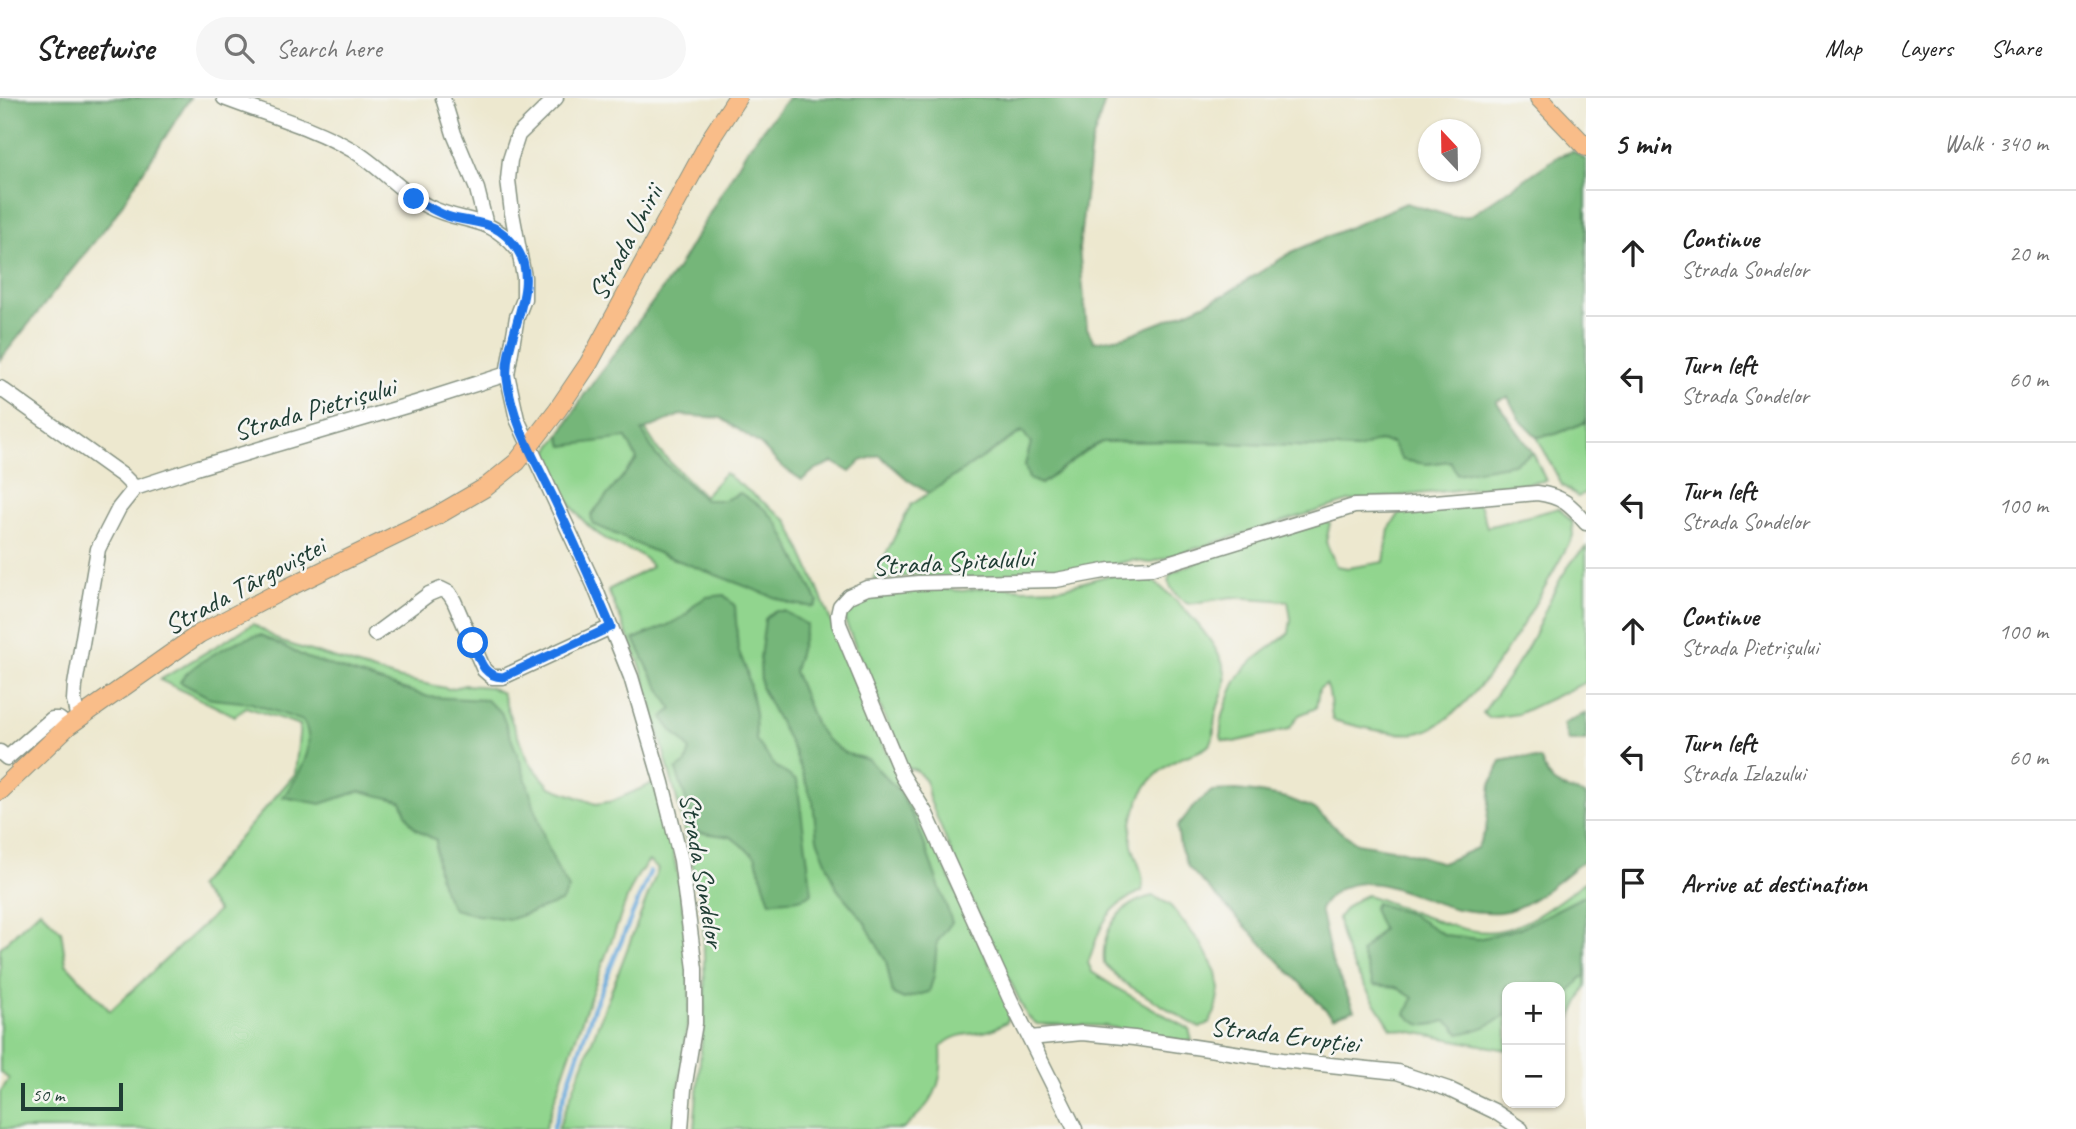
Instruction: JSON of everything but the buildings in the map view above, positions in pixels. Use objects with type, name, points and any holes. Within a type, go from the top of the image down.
[{"type":"main road","name":"Strada Unirii","points":[[528,448],[558,410],[605,336],[704,152],[737,98]]},
{"type":"main road","points":[[1539,98],[1586,147]]},
{"type":"main road","name":"Strada Târgoviștei","points":[[0,791],[73,723],[199,634],[472,496],[510,468],[528,448]]},
{"type":"street","points":[[224,98],[316,131],[357,153],[426,206],[447,216],[480,221],[504,233],[523,262],[524,299],[517,317],[507,374],[517,419],[528,448]]},
{"type":"street","points":[[443,98],[454,134],[477,189],[486,225]]},
{"type":"street","points":[[517,250],[508,180],[510,160],[518,135],[556,98]]},
{"type":"street","name":"Strada Pietrișului","points":[[135,488],[507,374]]},
{"type":"street","points":[[0,388],[123,476],[135,488],[119,508],[98,549],[75,685],[73,723],[52,719],[3,755],[22,770]]},
{"type":"street","name":"Strada Sondelor","points":[[528,448],[569,529],[631,677],[659,771],[681,860],[695,969],[695,1023],[684,1089],[681,1129]]},
{"type":"street","name":"Strada Spitalului","points":[[1075,1129],[998,974],[926,814],[902,775],[849,649],[838,615],[840,606],[849,596],[867,588],[888,584],[1044,581],[1110,570],[1152,568],[1354,506],[1401,505],[1537,493],[1571,505],[1586,523]]},
{"type":"street","points":[[375,634],[429,594],[441,589],[449,593],[454,601],[484,670],[492,677],[503,677],[611,627]]},
{"type":"street","name":"Strada Erupției","points":[[1030,1038],[1082,1033],[1282,1060],[1397,1072],[1448,1089],[1494,1111],[1521,1129]]},
{"type":"green space","points":[[0,98],[190,98],[114,217],[0,360]]},
{"type":"green space","points":[[788,98],[1106,98],[1091,145],[1079,249],[1087,328],[1094,342],[1126,336],[1177,316],[1224,295],[1292,252],[1406,203],[1453,217],[1470,216],[1559,156],[1573,151],[1586,160],[1586,422],[1556,434],[1537,437],[1519,419],[1508,397],[1496,401],[1533,453],[1513,464],[1457,474],[1450,461],[1426,464],[1402,460],[1392,443],[1378,441],[1358,449],[1186,441],[1102,442],[1085,451],[1041,484],[1029,479],[1025,465],[1031,443],[1022,431],[929,493],[908,480],[879,455],[861,461],[850,472],[833,462],[816,469],[802,480],[781,466],[761,445],[721,418],[680,415],[642,431],[656,455],[705,500],[725,500],[740,493],[766,510],[779,525],[818,602],[814,607],[792,604],[653,551],[593,524],[591,515],[637,459],[626,438],[563,446],[560,435],[584,395],[677,269],[748,148]]},
{"type":"green space","points":[[1586,422],[1586,492],[1578,497],[1562,485],[1537,437],[1556,434]]},
{"type":"green space","points":[[645,429],[659,451],[704,496],[725,473],[788,521],[876,732],[922,817],[1004,995],[1009,1013],[1007,1022],[991,1030],[952,1038],[941,1047],[941,1073],[934,1094],[922,1111],[903,1129],[694,1129],[705,1004],[703,909],[641,667],[608,590],[652,567],[641,555],[602,537],[580,517],[564,493],[548,451],[560,435],[563,446],[626,437]]},
{"type":"green space","points":[[1023,431],[1031,443],[1025,465],[1029,479],[1041,484],[1085,451],[1102,442],[1186,441],[1358,449],[1378,441],[1392,443],[1426,464],[1450,461],[1513,464],[1533,453],[1546,481],[1349,501],[1149,563],[1132,560],[1071,575],[960,579],[914,575],[876,581],[873,579],[911,505]]},
{"type":"green space","points":[[1477,503],[1481,507],[1487,527],[1559,508],[1572,522],[1573,536],[1507,649],[1463,705],[1440,723],[1417,733],[1387,732],[1333,720],[1326,684],[1319,689],[1316,708],[1299,715],[1289,729],[1234,742],[1222,740],[1223,716],[1238,678],[1251,662],[1289,633],[1291,619],[1288,601],[1232,597],[1188,604],[1171,588],[1168,581],[1171,573],[1226,550],[1324,519],[1330,523],[1326,542],[1336,566],[1348,568],[1384,562],[1389,529],[1404,507]]},
{"type":"green space","points":[[1586,547],[1586,682],[1518,714],[1489,718],[1483,713],[1526,650],[1558,582]]},
{"type":"green space","points":[[1133,573],[1157,584],[1207,636],[1222,661],[1225,684],[1210,744],[1165,767],[1148,784],[1140,798],[1131,834],[1132,846],[1141,871],[1142,891],[1119,904],[1106,919],[1088,963],[1092,972],[1189,1029],[1192,1041],[1105,1026],[1037,1024],[1027,1016],[965,887],[929,798],[926,781],[916,770],[905,767],[845,621],[846,609],[863,594],[931,588],[963,591],[993,586],[1023,589],[1062,588],[1106,576]]},
{"type":"green space","points":[[724,595],[735,606],[738,649],[747,672],[755,713],[756,740],[775,766],[797,781],[812,893],[803,898],[770,902],[755,856],[731,837],[697,832],[676,770],[686,763],[690,750],[663,717],[672,709],[634,639],[685,616],[695,604],[707,597]]},
{"type":"green space","points":[[774,611],[784,611],[807,625],[794,671],[816,725],[826,739],[845,753],[869,760],[899,791],[917,824],[952,922],[937,942],[934,976],[929,992],[904,999],[893,994],[886,961],[864,921],[837,889],[817,839],[813,802],[795,753],[761,687],[760,658],[765,619]]},
{"type":"green space","points":[[253,624],[282,642],[397,678],[450,689],[465,685],[490,687],[502,693],[529,762],[550,787],[596,804],[613,801],[653,783],[670,836],[681,892],[690,1003],[674,1129],[558,1129],[658,869],[649,861],[628,896],[545,1129],[0,1129],[0,1092],[9,1079],[0,1072],[0,948],[40,910],[61,931],[66,964],[110,1011],[218,911],[197,887],[295,774],[300,725],[246,707],[235,716],[160,680]]},
{"type":"green space","points":[[261,635],[307,658],[429,697],[486,700],[501,712],[545,840],[569,889],[561,902],[511,919],[453,909],[439,876],[436,840],[413,826],[401,801],[360,791],[321,804],[283,797],[305,760],[308,740],[303,721],[251,703],[212,699],[180,682],[194,667],[216,652]]},
{"type":"green space","points":[[1586,713],[1586,741],[1568,741],[1563,724]]},
{"type":"green space","points":[[1521,757],[1541,760],[1548,776],[1557,785],[1586,795],[1586,859],[1533,899],[1511,910],[1500,912],[1457,909],[1384,885],[1349,885],[1334,893],[1320,909],[1332,962],[1354,1010],[1333,1017],[1188,867],[1180,846],[1177,827],[1194,806],[1212,791],[1236,790],[1287,798],[1315,809],[1357,843],[1404,851],[1443,863],[1477,848],[1486,830],[1491,784],[1501,761]]},
{"type":"green space","points":[[1586,881],[1586,986],[1565,1032],[1565,982],[1502,982],[1502,1049],[1391,1028],[1351,962],[1338,918],[1351,904],[1367,895],[1450,925],[1483,932],[1521,924]]},
{"type":"green space","points":[[1586,895],[1586,976],[1581,978],[1565,998],[1565,982],[1502,982],[1502,1017],[1490,1024],[1459,1034],[1454,1026],[1445,1021],[1428,1025],[1415,1022],[1406,1014],[1413,998],[1396,987],[1374,985],[1361,953],[1382,929],[1373,909],[1376,903],[1410,914],[1445,935],[1478,939],[1521,928]]},
{"type":"green space","points":[[1153,896],[1169,904],[1202,945],[1216,972],[1219,989],[1215,1012],[1209,1023],[1200,1028],[1123,982],[1104,963],[1106,939],[1115,919],[1131,905]]},
{"type":"waterway","points":[[553,1129],[594,1007],[650,872]]},
{"type":"route","points":[[414,199],[447,216],[480,221],[504,233],[523,262],[524,299],[517,317],[507,374],[511,397],[528,448],[573,539],[611,627],[503,677],[492,677],[484,670],[473,643]]}]
